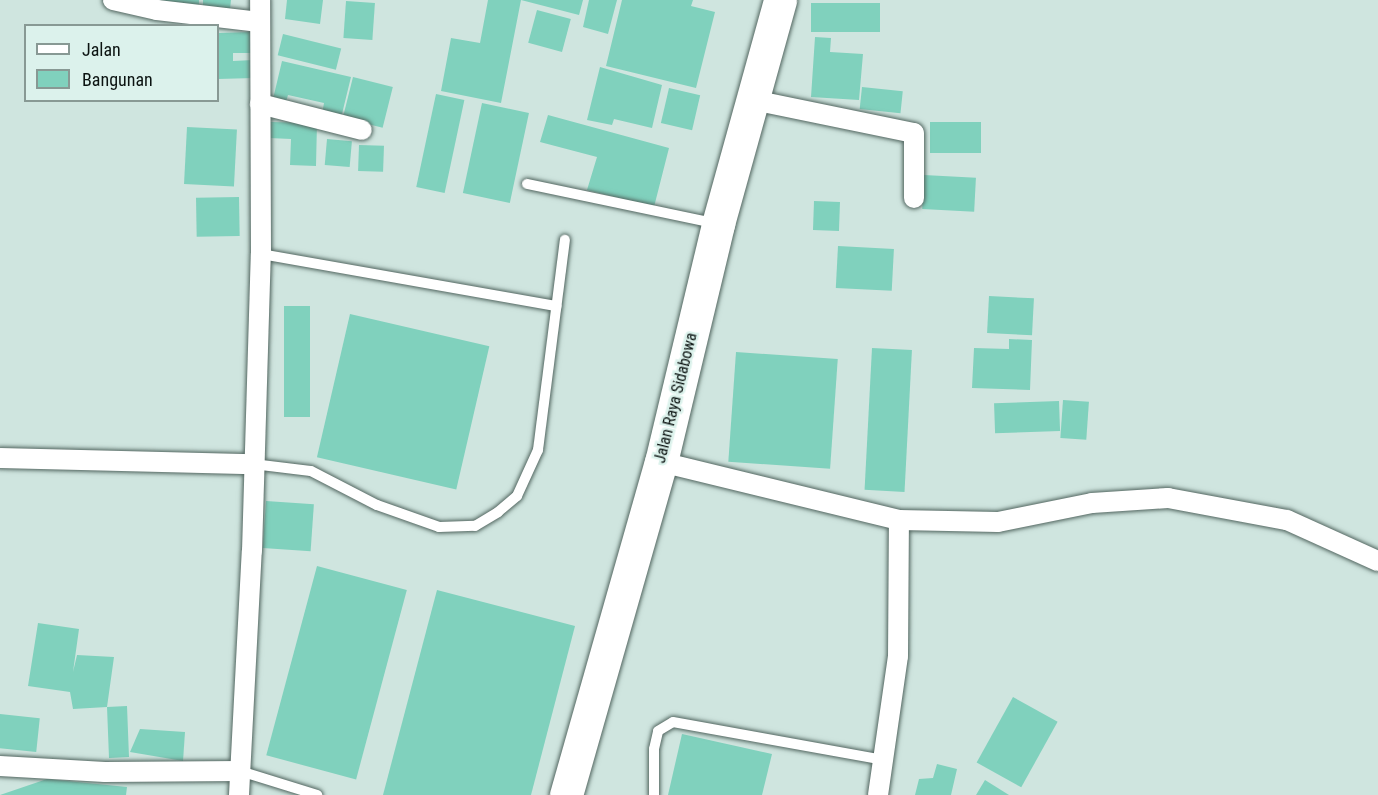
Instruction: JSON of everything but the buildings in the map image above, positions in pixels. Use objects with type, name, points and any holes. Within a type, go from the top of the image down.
[{"type":"highway","name":"Jalan Raya Sidabowa","points":[[566,795],[661,462],[718,224],[780,0]]},
{"type":"street","points":[[113,0],[157,10],[259,22]]},
{"type":"street","points":[[239,795],[261,254],[260,0]]},
{"type":"street","points":[[753,100],[914,133],[914,198]]},
{"type":"street","points":[[260,104],[362,130]]},
{"type":"street","points":[[0,458],[253,464]]},
{"type":"street","points":[[661,462],[899,520],[998,522],[1092,503],[1168,498],[1287,520],[1378,561]]},
{"type":"street","points":[[878,795],[885,760],[898,656],[899,520]]},
{"type":"street","points":[[0,766],[105,772],[240,771]]},
{"type":"lane","points":[[527,184],[718,224]]},
{"type":"lane","points":[[253,464],[311,471],[377,505],[439,527],[475,526],[517,496],[538,450],[565,240]]},
{"type":"lane","points":[[261,254],[556,306]]},
{"type":"lane","points":[[654,795],[654,749],[658,731],[673,722],[885,760]]},
{"type":"lane","points":[[240,771],[317,795]]}]
